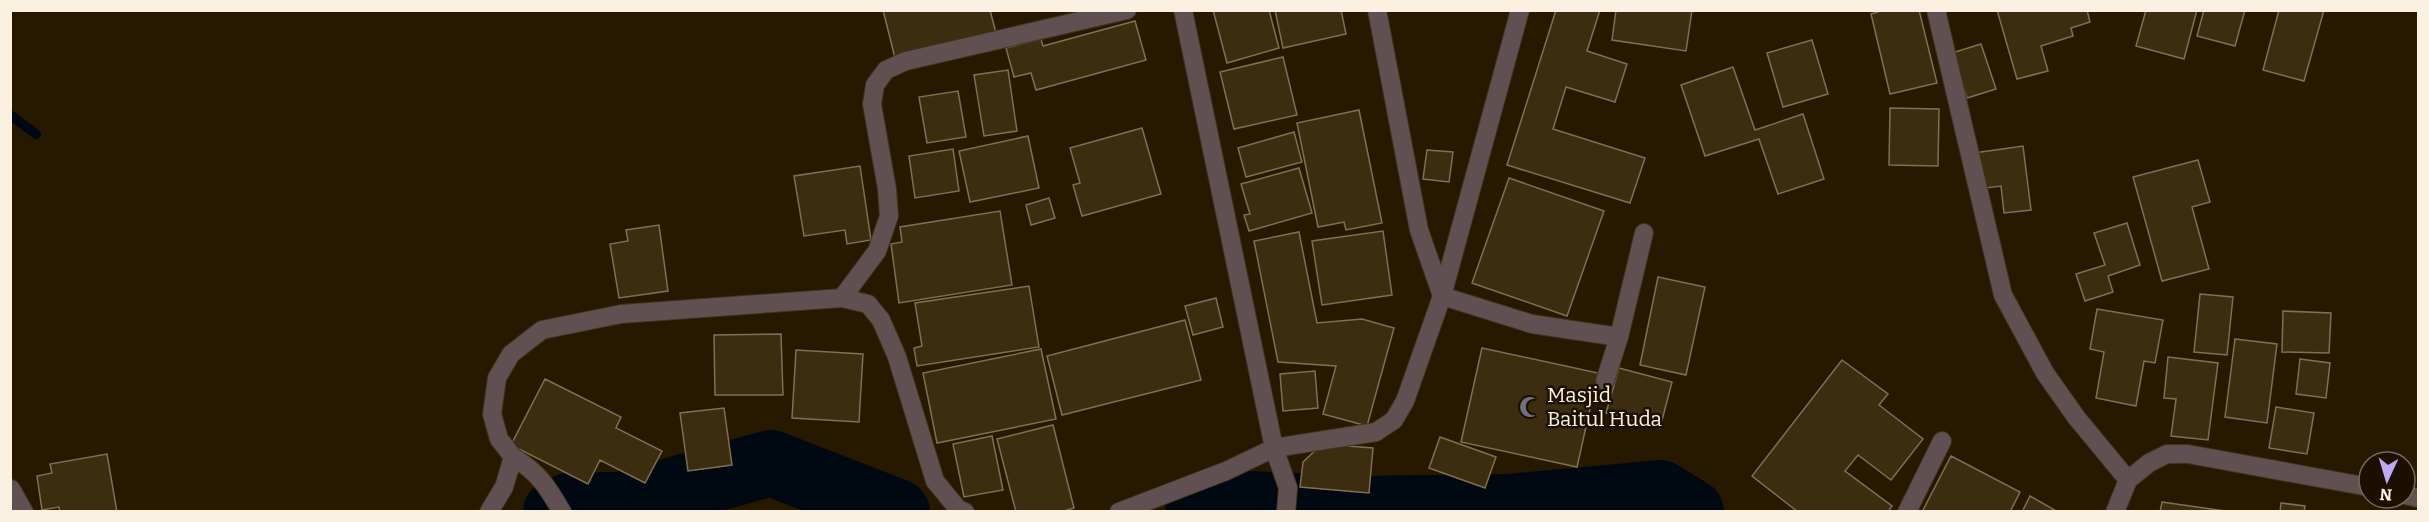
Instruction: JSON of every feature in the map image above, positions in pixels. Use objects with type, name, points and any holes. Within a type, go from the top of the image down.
[{"type":"street","points":[[842,298],[877,251],[889,216],[887,189],[872,104],[875,85],[886,70],[906,61],[1127,10]]},
{"type":"street","points":[[1183,10],[1274,448],[1288,488],[1286,512]]},
{"type":"street","points":[[1377,10],[1419,230],[1442,296]]},
{"type":"street","points":[[1119,512],[1226,471],[1274,448],[1376,432],[1394,420],[1405,402],[1442,296],[1521,10]]},
{"type":"street","points":[[1936,10],[2003,295],[2045,373],[2076,417],[2128,480]]},
{"type":"street","points":[[1605,381],[1619,337],[1644,233]]},
{"type":"street","points":[[1442,296],[1532,324],[1619,337]]},
{"type":"street","points":[[562,512],[544,481],[530,467],[513,457],[499,439],[492,414],[497,378],[511,354],[542,330],[621,314],[842,298],[868,304],[881,320],[897,357],[936,481],[958,509],[965,512]]},
{"type":"street","points":[[1907,512],[1942,441]]},
{"type":"street","points":[[2115,512],[2128,480],[2149,463],[2167,454],[2188,454],[2357,485]]},
{"type":"street","points":[[489,512],[504,487],[513,457]]},
{"type":"street","points":[[11,489],[24,512]]},
{"type":"building","points":[[883,10],[990,10],[996,33],[895,58]]},
{"type":"building","points":[[1213,10],[1269,10],[1279,48],[1227,63]]},
{"type":"building","points":[[1275,10],[1341,10],[1346,34],[1283,48]]},
{"type":"building","points":[[1556,10],[1600,10],[1587,51],[1627,64],[1615,102],[1566,87],[1553,129],[1645,158],[1630,203],[1507,165]]},
{"type":"building","points":[[1616,10],[1692,10],[1686,51],[1612,40]]},
{"type":"building","points":[[1884,10],[1919,10],[1937,83],[1890,94],[1871,14]]},
{"type":"building","points":[[1997,10],[2087,10],[2090,22],[2071,28],[2073,36],[2041,46],[2048,71],[2017,79]]},
{"type":"building","points":[[2146,10],[2197,10],[2184,59],[2136,46]]},
{"type":"building","points":[[2204,10],[2245,10],[2235,46],[2197,36]]},
{"type":"building","points":[[2279,10],[2324,10],[2304,81],[2263,70]]},
{"type":"building","points":[[1135,21],[1146,60],[1036,90],[1031,73],[1014,77],[1006,48],[1041,39],[1043,46]]},
{"type":"building","points":[[1812,40],[1828,94],[1783,107],[1767,53]]},
{"type":"building","points":[[1981,44],[1996,89],[1967,98],[1952,53]]},
{"type":"building","points":[[1283,57],[1297,115],[1234,129],[1220,72]]},
{"type":"building","points":[[1733,67],[1755,130],[1803,114],[1824,179],[1778,194],[1759,139],[1705,156],[1681,85]]},
{"type":"building","points":[[1008,70],[1017,131],[984,136],[974,75]]},
{"type":"building","points":[[958,91],[966,137],[927,143],[919,97]]},
{"type":"building","points":[[1890,108],[1939,109],[1938,166],[1889,165]]},
{"type":"building","points":[[1359,110],[1382,223],[1346,230],[1344,222],[1318,227],[1297,123]]},
{"type":"building","points":[[1142,128],[1161,194],[1082,216],[1073,185],[1080,183],[1070,148]]},
{"type":"building","points":[[1294,132],[1302,162],[1246,177],[1238,148]]},
{"type":"building","points":[[1028,136],[1039,188],[970,202],[959,151]]},
{"type":"building","points":[[2023,146],[2031,210],[2004,213],[2001,186],[1978,189],[1974,153]]},
{"type":"building","points":[[953,149],[959,191],[915,198],[909,156]]},
{"type":"building","points":[[1427,150],[1453,152],[1449,182],[1423,179]]},
{"type":"building","points":[[2198,160],[2210,202],[2192,207],[2209,269],[2162,281],[2133,177]]},
{"type":"building","points":[[860,166],[871,240],[847,244],[845,230],[804,236],[794,176]]},
{"type":"building","points":[[1299,168],[1312,213],[1249,231],[1244,215],[1250,214],[1241,184]]},
{"type":"building","points":[[1509,178],[1604,211],[1567,316],[1472,283]]},
{"type":"building","points":[[1049,198],[1055,218],[1031,225],[1026,205]]},
{"type":"building","points":[[1000,211],[1012,285],[899,303],[891,244],[902,242],[900,227]]},
{"type":"building","points":[[2127,223],[2140,265],[2108,276],[2113,292],[2085,301],[2076,274],[2105,265],[2094,233]]},
{"type":"building","points":[[659,225],[668,291],[619,298],[610,244],[628,241],[626,230]]},
{"type":"building","points":[[1383,231],[1392,295],[1322,305],[1312,241]]},
{"type":"building","points":[[1299,232],[1317,323],[1362,319],[1394,328],[1367,426],[1323,414],[1336,366],[1278,362],[1254,241]]},
{"type":"building","points":[[1658,277],[1705,287],[1686,375],[1640,365]]},
{"type":"building","points":[[1029,286],[1039,347],[917,366],[914,348],[922,346],[915,303]]},
{"type":"building","points":[[2200,294],[2233,297],[2227,355],[2194,352]]},
{"type":"building","points":[[1216,298],[1223,327],[1193,335],[1185,306]]},
{"type":"building","points":[[2097,309],[2163,320],[2155,363],[2144,361],[2136,406],[2096,398],[2104,352],[2090,349]]},
{"type":"building","points":[[2283,311],[2331,313],[2329,353],[2282,352]]},
{"type":"building","points":[[1185,320],[1201,380],[1062,415],[1047,356]]},
{"type":"building","points":[[781,334],[783,395],[715,395],[714,335]]},
{"type":"building","points":[[2235,339],[2277,344],[2267,423],[2225,417]]},
{"type":"building","name":"Masjid Baitul Huda","points":[[1482,348],[1598,373],[1577,467],[1461,442]]},
{"type":"building","points":[[1041,349],[1056,419],[937,443],[923,373]]},
{"type":"building","points":[[796,350],[863,354],[859,422],[792,418]]},
{"type":"building","points":[[2168,357],[2218,363],[2208,440],[2171,436],[2176,399],[2164,398]]},
{"type":"building","points":[[2300,359],[2330,363],[2326,398],[2296,394]]},
{"type":"building","points":[[1842,360],[1888,394],[1879,405],[1923,439],[1891,480],[1858,455],[1845,471],[1892,506],[1888,512],[1798,512],[1752,476]]},
{"type":"building","points":[[1619,368],[1672,382],[1660,428],[1606,413]]},
{"type":"building","points":[[1315,371],[1318,408],[1283,411],[1280,374]]},
{"type":"building","points":[[545,379],[621,417],[616,428],[662,451],[645,483],[600,460],[588,484],[511,445]]},
{"type":"building","points":[[2276,407],[2314,413],[2307,454],[2269,448]]},
{"type":"building","points":[[724,408],[732,465],[688,471],[680,413]]},
{"type":"building","points":[[1053,425],[1074,508],[1061,512],[1016,512],[997,439]]},
{"type":"building","points":[[992,436],[1003,490],[964,497],[953,444]]},
{"type":"building","points":[[1440,437],[1496,457],[1485,488],[1429,468]]},
{"type":"building","points":[[1322,444],[1373,448],[1369,493],[1300,487],[1303,462]]},
{"type":"building","points":[[107,454],[117,512],[60,512],[59,507],[42,510],[37,476],[52,473],[50,464]]},
{"type":"building","points":[[1951,456],[2020,492],[2010,512],[1922,512]]},
{"type":"building","points":[[2030,496],[2058,512],[2022,512]]},
{"type":"building","points":[[2162,502],[2225,511],[2225,512],[2160,512]]},
{"type":"building","points":[[2281,503],[2305,506],[2304,512],[2280,512]]},
{"type":"waterway","points":[[10,115],[36,134]]},
{"type":"waterway","points":[[556,512],[571,505],[620,505],[771,463],[897,512]]},
{"type":"waterway","points":[[1198,512],[1229,503],[1360,509],[1508,507],[1660,493],[1691,512]]},
{"type":"place","name":"Masjid Baitul Huda","points":[[1530,407]]}]
